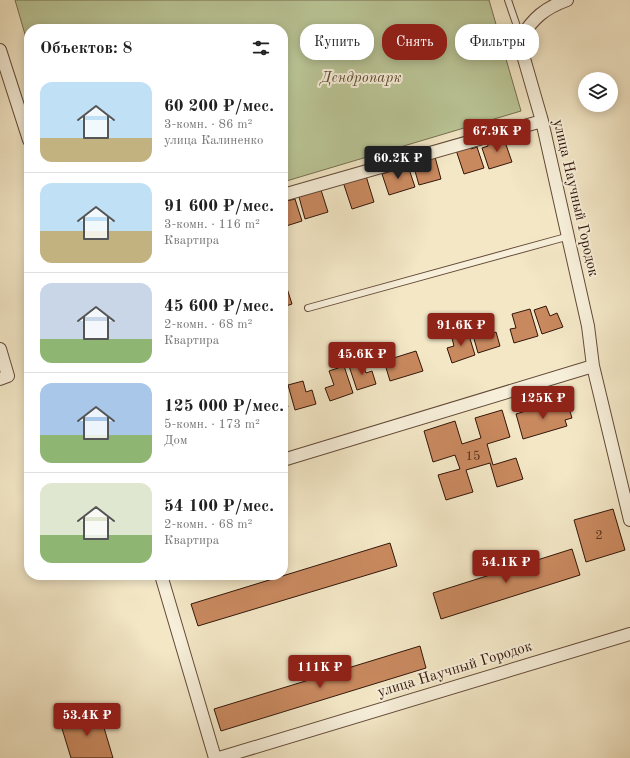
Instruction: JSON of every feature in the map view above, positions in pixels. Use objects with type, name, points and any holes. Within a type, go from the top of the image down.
[{"type":"street","points":[[530,24],[552,5],[567,0]]},
{"type":"street","points":[[0,50],[24,124]]},
{"type":"street","name":"улица Научный Городок","points":[[524,60],[542,121],[566,237],[588,326],[593,366],[630,520]]},
{"type":"street","points":[[288,195],[542,121]]},
{"type":"street","points":[[0,349],[8,376],[0,379]]},
{"type":"street","points":[[288,458],[593,366]]},
{"type":"street","points":[[162,580],[215,758]]},
{"type":"street","name":"улица Научный Городок","points":[[220,758],[630,634]]},
{"type":"lane","points":[[508,0],[516,24]]},
{"type":"lane","points":[[308,308],[566,237]]},
{"type":"green space","name":"Дендропарк","points":[[15,0],[489,0],[496,24],[455,24],[455,60],[506,60],[521,111],[288,181],[288,24],[24,24],[24,31]]},
{"type":"building","points":[[503,136],[512,162],[489,169],[482,148],[488,146],[487,141]]},
{"type":"building","points":[[470,146],[471,149],[477,147],[484,168],[464,174],[456,150]]},
{"type":"building","points":[[435,157],[441,179],[419,185],[413,164]]},
{"type":"building","points":[[408,166],[415,187],[389,195],[382,174]]},
{"type":"building","points":[[366,176],[374,202],[352,209],[343,182]]},
{"type":"building","points":[[321,190],[328,212],[305,219],[299,197]]},
{"type":"building","points":[[295,199],[302,221],[288,225],[288,201]]},
{"type":"building","points":[[288,292],[292,304],[288,305]]},
{"type":"building","points":[[546,306],[550,316],[557,313],[563,327],[542,334],[534,310]]},
{"type":"building","points":[[530,309],[538,336],[514,343],[510,329],[516,328],[512,314]]},
{"type":"building","points":[[485,324],[489,335],[496,332],[500,346],[478,353],[471,328]]},
{"type":"building","points":[[467,329],[475,355],[452,363],[447,348],[454,346],[451,334]]},
{"type":"building","points":[[416,351],[423,371],[390,381],[384,361]]},
{"type":"building","points":[[362,362],[366,373],[372,371],[376,384],[357,390],[349,366]]},
{"type":"building","points":[[344,366],[353,393],[330,401],[325,388],[334,385],[329,371]]},
{"type":"building","points":[[303,381],[306,392],[312,390],[316,404],[295,410],[288,385]]},
{"type":"building","points":[[555,402],[557,408],[568,405],[572,418],[565,420],[567,426],[523,439],[516,414]]},
{"type":"building","points":[[502,410],[510,437],[487,444],[493,465],[516,458],[523,479],[497,487],[490,463],[466,470],[473,492],[446,500],[438,475],[460,469],[455,455],[433,462],[424,431],[455,421],[462,444],[481,438],[475,418]]},
{"type":"building","points":[[613,509],[625,550],[586,562],[574,520]]},
{"type":"building","points":[[390,543],[397,566],[198,626],[191,604],[269,580],[288,580],[288,574]]},
{"type":"building","points":[[572,549],[580,575],[441,619],[433,593]]},
{"type":"building","points":[[420,646],[426,668],[221,731],[214,709]]},
{"type":"building","points":[[99,711],[113,758],[71,758],[60,722]]}]
